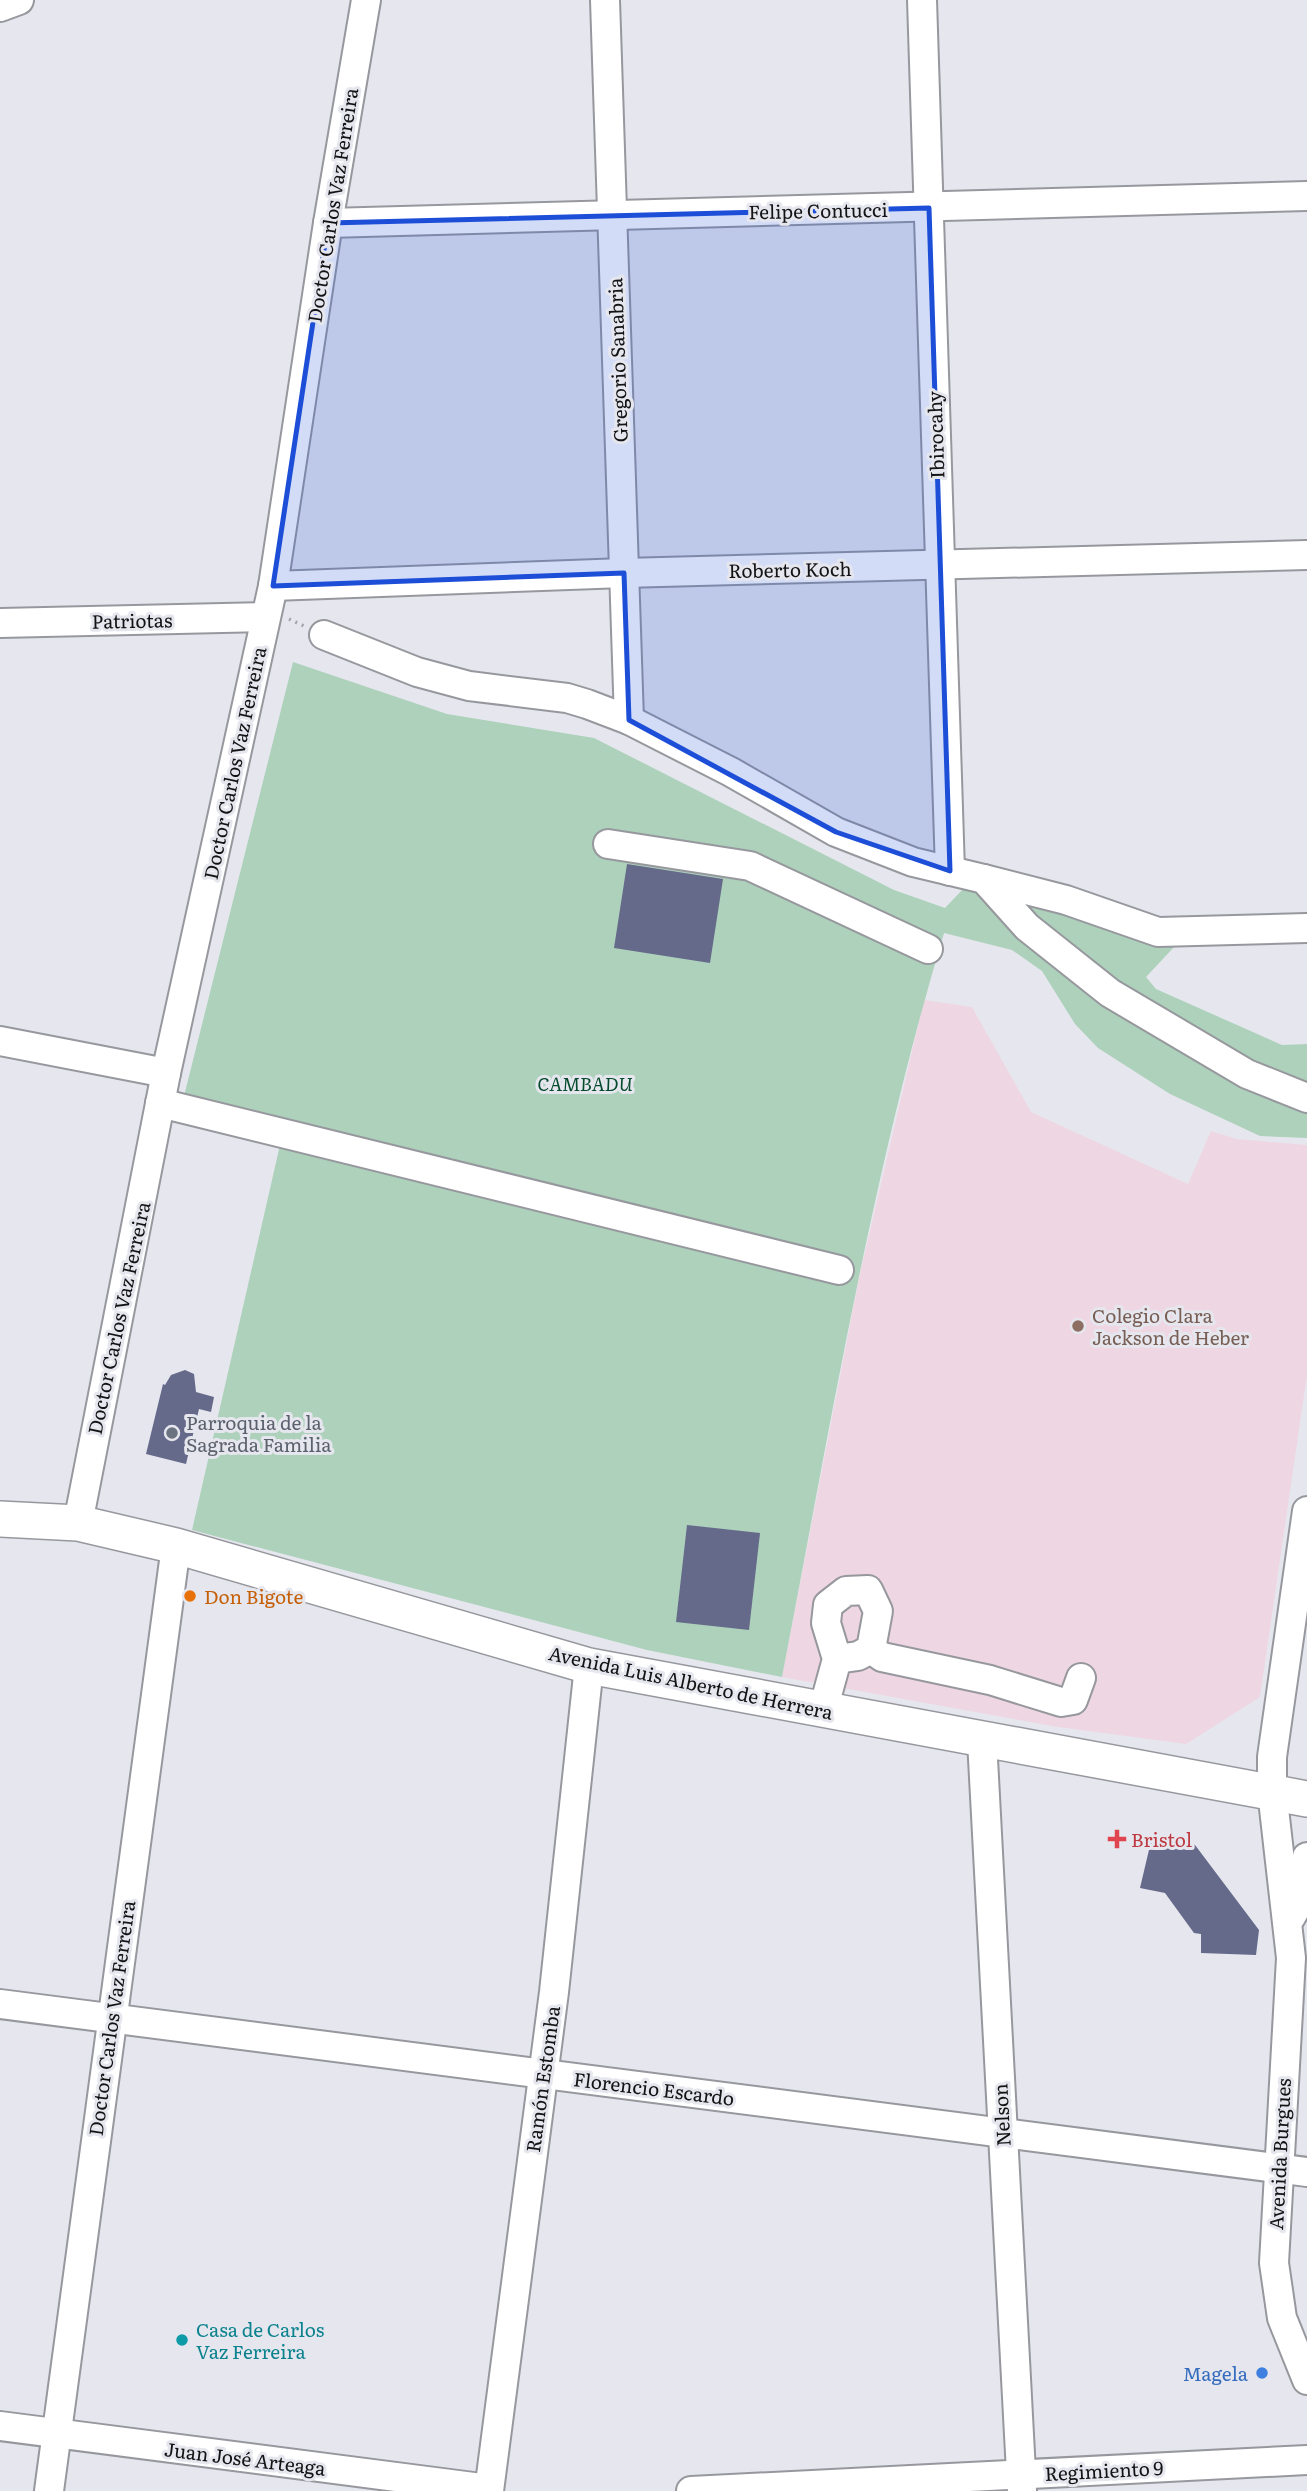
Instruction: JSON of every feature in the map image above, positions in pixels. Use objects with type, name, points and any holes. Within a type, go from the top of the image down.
[{"type":"main road","name":"Avenida Luis Alberto de Herrera","points":[[0,1520],[78,1522],[176,1546],[589,1665],[1307,1799]]},
{"type":"street","points":[[0,7],[19,0]]},
{"type":"street","name":"Doctor Carlos Vaz Ferreira","points":[[78,1522],[166,1073],[273,586],[328,223],[366,0]]},
{"type":"street","name":"Gregorio Sanabria","points":[[605,0],[629,720]]},
{"type":"street","name":"Ibirocahy","points":[[922,0],[950,871]]},
{"type":"street","name":"Felipe Contucci","points":[[328,223],[613,213],[929,208],[1307,196]]},
{"type":"street","name":"Roberto Koch","points":[[273,586],[624,573],[1307,555]]},
{"type":"street","name":"Patriotas","points":[[0,623],[265,617]]},
{"type":"street","points":[[324,635],[417,672],[468,685],[567,698],[629,720],[731,772],[836,831],[914,862],[1066,900],[1158,932],[1307,928]]},
{"type":"street","points":[[608,844],[750,866],[928,948]]},
{"type":"street","points":[[984,880],[1027,927],[1110,993],[1247,1074],[1307,1098]]},
{"type":"street","points":[[0,1041],[166,1073]]},
{"type":"street","points":[[160,1103],[839,1270]]},
{"type":"street","name":"Avenida Burgues","points":[[1307,1511],[1272,1757],[1272,1791],[1291,1958],[1277,2168],[1274,2263],[1282,2318],[1307,2380]]},
{"type":"street","name":"Doctor Carlos Vaz Ferreira","points":[[49,2491],[176,1546]]},
{"type":"street","points":[[823,1710],[836,1659],[826,1623],[828,1605],[846,1591],[868,1590],[878,1612],[870,1649],[858,1656],[836,1659]]},
{"type":"street","points":[[870,1649],[882,1657],[990,1680],[1061,1702],[1073,1700],[1082,1678]]},
{"type":"street","name":"Ramón Estomba","points":[[489,2490],[554,1992],[589,1665]]},
{"type":"street","name":"Nelson","points":[[982,1740],[1021,2483]]},
{"type":"street","name":"Avenida Burgues","points":[[1288,1923],[1300,1901],[1307,1857]]},
{"type":"street","name":"Florencio Escardo","points":[[0,2004],[1307,2172]]},
{"type":"street","name":"Juan José Arteaga","points":[[0,2426],[489,2490]]},
{"type":"street","name":"Regimiento 9","points":[[691,2491],[1021,2483],[1307,2460]]},
{"type":"highlighted area","points":[[929,208],[950,871],[836,832],[629,720],[624,573],[273,586],[328,223]]},
{"type":"shaded area","name":"Colegio Clara Jackson de Heber","points":[[924,1000],[972,1007],[1031,1112],[1188,1184],[1211,1131],[1237,1139],[1307,1145],[1307,1375],[1260,1697],[1186,1744],[1058,1727],[782,1677],[859,1278]]},
{"type":"green space","name":"CAMBADU","points":[[293,662],[447,714],[594,738],[894,890],[945,908],[966,886],[1176,945],[1146,977],[1156,989],[1282,1045],[1307,1044],[1307,1138],[1260,1136],[1170,1094],[1098,1048],[1075,1024],[1042,971],[1012,950],[944,933],[918,1025],[873,1210],[782,1677],[647,1650],[192,1530],[280,1145],[179,1116]]},
{"type":"building","points":[[627,864],[723,879],[710,963],[614,948]]},
{"type":"building","name":"Parroquia de la Sagrada Familia","points":[[185,1370],[194,1374],[196,1392],[214,1397],[211,1412],[199,1409],[186,1464],[146,1454],[163,1384],[165,1385],[171,1375]]},
{"type":"building","points":[[687,1525],[760,1533],[749,1630],[676,1622]]},
{"type":"building","points":[[1152,1837],[1195,1845],[1259,1930],[1256,1955],[1201,1953],[1201,1934],[1194,1933],[1165,1893],[1140,1888]]},
{"type":"place","name":"Colegio Clara Jackson de Heber","points":[[1078,1326]]},
{"type":"place","name":"Parroquia de la Sagrada Familia","points":[[172,1433]]},
{"type":"place","name":"Don Bigote","points":[[190,1596]]},
{"type":"place","name":"Bristol","points":[[1117,1839]]},
{"type":"place","name":"Casa de Carlos Vaz Ferreira","points":[[182,2340]]},
{"type":"place","name":"Magela","points":[[1262,2373]]}]
